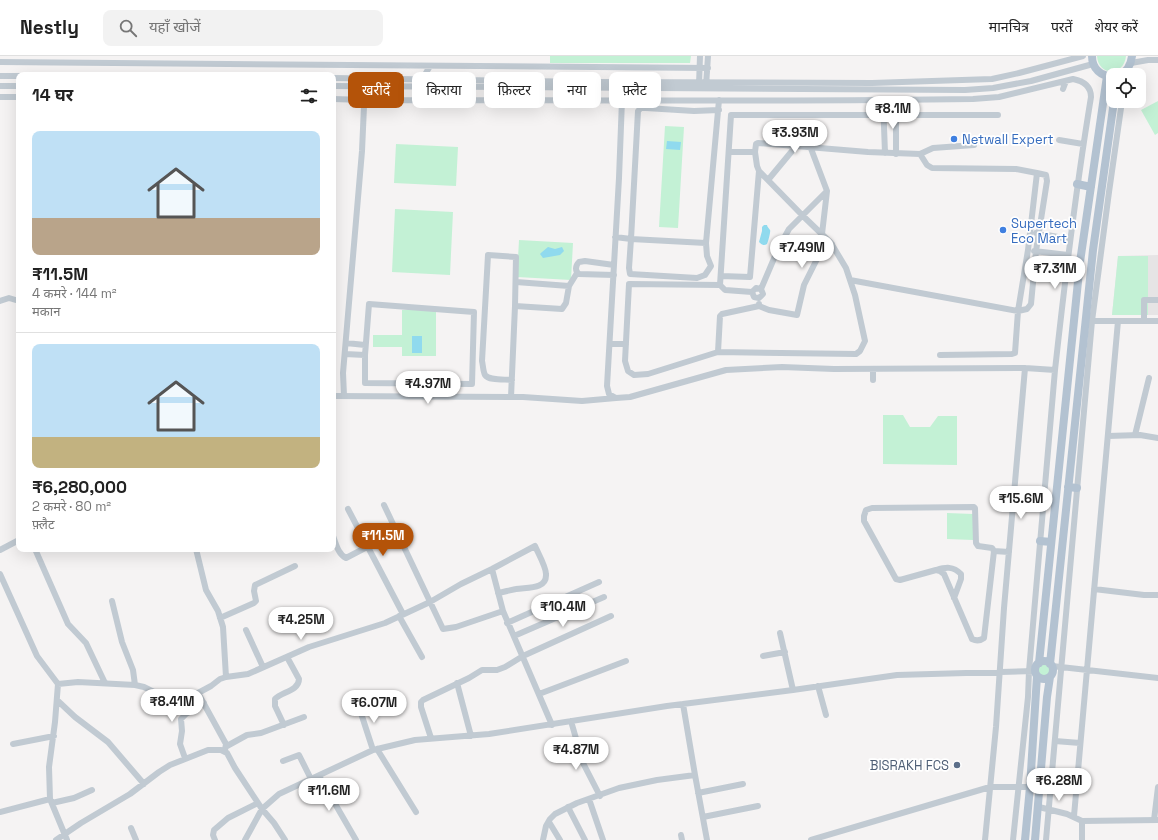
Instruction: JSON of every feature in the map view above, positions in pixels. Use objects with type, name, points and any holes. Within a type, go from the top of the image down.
[{"type":"main road","points":[[1092,60],[1098,72],[1106,75]]},
{"type":"main road","points":[[1025,840],[1030,787],[1034,672],[1039,663],[1080,262],[1106,100]]},
{"type":"main road","points":[[1035,840],[1039,807],[1047,697],[1050,677],[1053,672],[1051,665],[1068,487],[1088,322],[1093,250],[1105,191],[1113,108]]},
{"type":"main road","points":[[1077,184],[1091,187]]},
{"type":"main road","points":[[1068,487],[1077,488]]},
{"type":"main road","points":[[1040,541],[1051,542]]},
{"type":"main road","points":[[1039,663],[1045,662],[1051,665]]},
{"type":"main road","points":[[1034,672],[1042,679],[1050,677]]},
{"type":"street","points":[[700,56],[702,86]]},
{"type":"street","points":[[702,86],[708,68],[708,56]]},
{"type":"street","points":[[661,88],[978,80],[1004,77],[1083,56]]},
{"type":"street","points":[[0,62],[105,59],[429,68],[708,68]]},
{"type":"street","points":[[476,80],[702,86],[965,90],[998,87],[1031,81],[1092,60]]},
{"type":"street","points":[[1132,60],[1158,60]]},
{"type":"street","points":[[427,72],[429,68]]},
{"type":"street","points":[[0,76],[16,76]]},
{"type":"street","points":[[336,78],[348,78]]},
{"type":"street","points":[[661,100],[883,100],[999,97],[1073,79],[1080,81],[1089,87],[1091,92],[1077,184],[1055,370],[1040,541],[1034,672],[1028,697],[1013,840]]},
{"type":"street","points":[[1063,89],[1066,81]]},
{"type":"street","points":[[0,86],[16,86]]},
{"type":"street","points":[[336,86],[348,86]]},
{"type":"street","points":[[404,87],[609,89]]},
{"type":"street","points":[[998,87],[999,97]]},
{"type":"street","points":[[0,97],[16,97]]},
{"type":"street","points":[[896,99],[896,154]]},
{"type":"street","points":[[336,100],[348,100]]},
{"type":"street","points":[[404,100],[609,100]]},
{"type":"street","points":[[683,100],[683,110]]},
{"type":"street","points":[[719,100],[719,110],[706,243],[707,256],[711,266],[706,275],[697,278],[630,274],[629,268],[638,111],[641,108],[719,110]]},
{"type":"street","points":[[883,100],[885,153]]},
{"type":"street","points":[[344,396],[343,373],[365,108]]},
{"type":"street","points":[[616,398],[609,394],[607,386],[622,108]]},
{"type":"street","points":[[1105,191],[1121,108]]},
{"type":"street","points":[[720,285],[731,115],[998,115]]},
{"type":"street","points":[[1059,140],[1083,144]]},
{"type":"street","points":[[761,289],[756,288],[752,292],[725,290],[720,285],[629,284],[625,361],[628,371],[634,375],[648,374],[718,352],[856,354],[863,346],[865,341],[855,295],[846,268],[832,244],[759,171],[755,152],[756,144],[810,146],[896,154],[920,154],[933,148],[974,145]]},
{"type":"street","points":[[768,180],[797,146]]},
{"type":"street","points":[[810,146],[827,191],[822,234]]},
{"type":"street","points":[[728,152],[755,152]]},
{"type":"street","points":[[850,280],[1018,311],[1027,309],[1031,304],[1036,251],[1046,181],[1045,175],[1037,172],[1016,169],[932,168],[927,165],[920,154]]},
{"type":"street","points":[[721,276],[750,277],[759,171]]},
{"type":"street","points":[[940,355],[1014,353],[1018,311],[1031,232],[1037,172]]},
{"type":"street","points":[[759,306],[759,298],[763,294],[761,289],[778,249],[789,229],[827,191]]},
{"type":"street","points":[[1031,232],[1070,239]]},
{"type":"street","points":[[616,237],[706,243]]},
{"type":"street","points":[[718,352],[720,316],[722,314],[759,306],[769,310],[797,316],[804,285],[818,259],[832,244]]},
{"type":"street","points":[[1028,250],[1068,255]]},
{"type":"street","points":[[511,397],[512,380],[516,282],[516,257],[488,255],[482,361],[485,375],[489,378],[512,380]]},
{"type":"street","points":[[515,306],[562,309],[566,303],[569,286],[577,272],[577,264],[581,262],[614,265]]},
{"type":"street","points":[[577,272],[582,275],[614,275]]},
{"type":"street","points":[[516,282],[569,286]]},
{"type":"street","points":[[752,292],[754,297],[759,298]]},
{"type":"street","points":[[0,301],[9,298],[16,300]]},
{"type":"street","points":[[1144,321],[1144,300],[1158,300]]},
{"type":"street","points":[[369,304],[474,312],[472,384],[364,383],[364,356],[369,304]]},
{"type":"street","points":[[1074,816],[1118,321]]},
{"type":"street","points":[[1046,840],[1077,488],[1088,322],[1158,321]]},
{"type":"street","points":[[346,343],[366,345]]},
{"type":"street","points":[[610,344],[626,344]]},
{"type":"street","points":[[345,354],[364,356]]},
{"type":"street","points":[[336,396],[511,397],[582,401],[630,396],[726,370],[782,367],[1025,368],[1055,370]]},
{"type":"street","points":[[873,368],[873,380]]},
{"type":"street","points":[[985,840],[1025,368]]},
{"type":"street","points":[[1135,435],[1149,378]]},
{"type":"street","points":[[1108,436],[1135,435],[1158,438]]},
{"type":"street","points":[[1002,500],[1014,501]]},
{"type":"street","points":[[384,505],[442,628],[445,629],[456,627],[503,611]]},
{"type":"street","points":[[954,598],[961,579],[961,574],[956,569],[949,567],[900,580],[896,579],[864,521],[866,510],[872,508],[974,507],[976,508],[976,544],[978,546],[992,548],[994,551],[1009,552]]},
{"type":"street","points":[[348,509],[422,657]]},
{"type":"street","points":[[0,550],[16,542]]},
{"type":"street","points":[[336,543],[342,556],[346,558],[367,547]]},
{"type":"street","points":[[58,684],[78,682],[135,684],[168,699],[198,693],[220,679],[248,674],[309,647],[385,623],[430,602],[534,546],[546,573],[545,579],[538,586],[498,593]]},
{"type":"street","points":[[936,570],[944,574],[972,639],[975,641],[982,640],[984,638],[994,551]]},
{"type":"street","points":[[36,552],[68,624],[86,643],[105,683]]},
{"type":"street","points":[[197,552],[206,590],[223,627],[226,677]]},
{"type":"street","points":[[220,618],[254,603],[256,598],[254,591],[255,585],[295,566]]},
{"type":"street","points":[[492,569],[503,611],[552,725]]},
{"type":"street","points":[[0,574],[37,656],[58,684],[54,736],[49,767],[51,801],[65,837]]},
{"type":"street","points":[[508,623],[599,582]]},
{"type":"street","points":[[1094,589],[1144,595],[1158,595]]},
{"type":"street","points":[[514,636],[604,597]]},
{"type":"street","points":[[112,601],[122,642],[133,670],[135,684]]},
{"type":"street","points":[[431,738],[422,712],[421,702],[428,697],[469,678],[482,670],[497,670],[505,667],[523,656],[611,616]]},
{"type":"street","points":[[246,630],[263,667]]},
{"type":"street","points":[[780,633],[793,690]]},
{"type":"street","points":[[763,656],[785,652]]},
{"type":"street","points":[[284,725],[275,706],[275,699],[276,697],[298,686],[299,683],[299,679],[287,657]]},
{"type":"street","points":[[539,694],[626,661]]},
{"type":"street","points":[[1051,665],[1158,678]]},
{"type":"street","points":[[245,840],[262,809],[279,794],[375,749],[415,740],[489,734],[683,704],[896,675],[1034,672]]},
{"type":"street","points":[[457,683],[471,736]]},
{"type":"street","points":[[818,686],[826,715]]},
{"type":"street","points":[[198,693],[235,768],[262,809],[274,823],[285,840]]},
{"type":"street","points":[[57,700],[75,717],[108,742],[144,784]]},
{"type":"street","points":[[185,758],[180,744],[182,727],[181,719],[204,703]]},
{"type":"street","points":[[358,704],[375,749],[416,812]]},
{"type":"street","points":[[683,704],[694,775],[707,840]]},
{"type":"street","points":[[56,840],[65,837],[81,823],[130,794],[170,765],[208,750],[225,749],[247,734],[261,733],[304,717]]},
{"type":"street","points":[[571,721],[583,764],[600,796]]},
{"type":"street","points":[[13,744],[54,736]]},
{"type":"street","points":[[1055,741],[1080,743]]},
{"type":"street","points":[[283,761],[299,755],[311,780]]},
{"type":"street","points":[[543,840],[543,836],[549,822],[555,814],[577,802],[600,796],[619,788],[657,780],[694,775]]},
{"type":"street","points":[[319,776],[356,840]]},
{"type":"street","points":[[698,793],[743,784]]},
{"type":"street","points":[[810,840],[990,787],[1030,787]]},
{"type":"street","points":[[1039,807],[1074,816],[1082,821],[1156,820],[1158,787]]},
{"type":"street","points":[[0,812],[51,801],[74,798],[92,790]]},
{"type":"street","points":[[589,799],[600,839]]},
{"type":"street","points":[[215,840],[212,832],[218,826],[236,813],[258,803]]},
{"type":"street","points":[[703,817],[758,806]]},
{"type":"street","points":[[568,807],[585,840]]},
{"type":"street","points":[[1082,821],[1082,840]]},
{"type":"street","points":[[549,822],[560,840]]},
{"type":"street","points":[[131,828],[136,840]]},
{"type":"shaded area","points":[[1158,255],[1158,315],[1112,315],[1118,256]]},
{"type":"green space","points":[[550,56],[691,56],[690,63],[550,63]]},
{"type":"green space","points":[[1097,56],[1126,56],[1121,68],[1106,68],[1106,70],[1098,63]]},
{"type":"green space","points":[[1158,101],[1158,133],[1155,135],[1141,110]]},
{"type":"green space","points":[[665,126],[684,127],[678,228],[659,227]]},
{"type":"green space","points":[[396,144],[458,147],[456,186],[394,183]]},
{"type":"green space","points":[[395,209],[453,212],[450,275],[392,272]]},
{"type":"green space","points":[[519,240],[573,243],[571,280],[517,277]]},
{"type":"green space","points":[[1118,256],[1148,256],[1148,315],[1112,315]]},
{"type":"green space","points":[[402,310],[436,310],[436,356],[402,356],[402,347],[373,347],[373,335],[402,335]]},
{"type":"green space","points":[[883,415],[903,415],[910,427],[930,427],[938,416],[957,416],[957,465],[883,464]]},
{"type":"green space","points":[[947,513],[973,514],[973,540],[947,539]]},
{"type":"green space","points":[[1041,663],[1047,663],[1051,667],[1051,673],[1047,677],[1041,677],[1037,673],[1037,667]]},
{"type":"water","points":[[667,141],[681,142],[680,150],[666,149]]},
{"type":"water","points":[[767,225],[770,231],[767,244],[764,245],[759,242],[762,227]]},
{"type":"water","points":[[548,247],[555,249],[562,247],[564,251],[560,255],[543,258],[540,254]]},
{"type":"water","points":[[412,336],[422,336],[422,353],[412,353]]},
{"type":"place","name":"Netwall Expert","points":[[954,139]]},
{"type":"place","name":"Supertech Eco Mart","points":[[1003,230]]},
{"type":"place","name":"BISRAKH FCS","points":[[957,765]]}]
